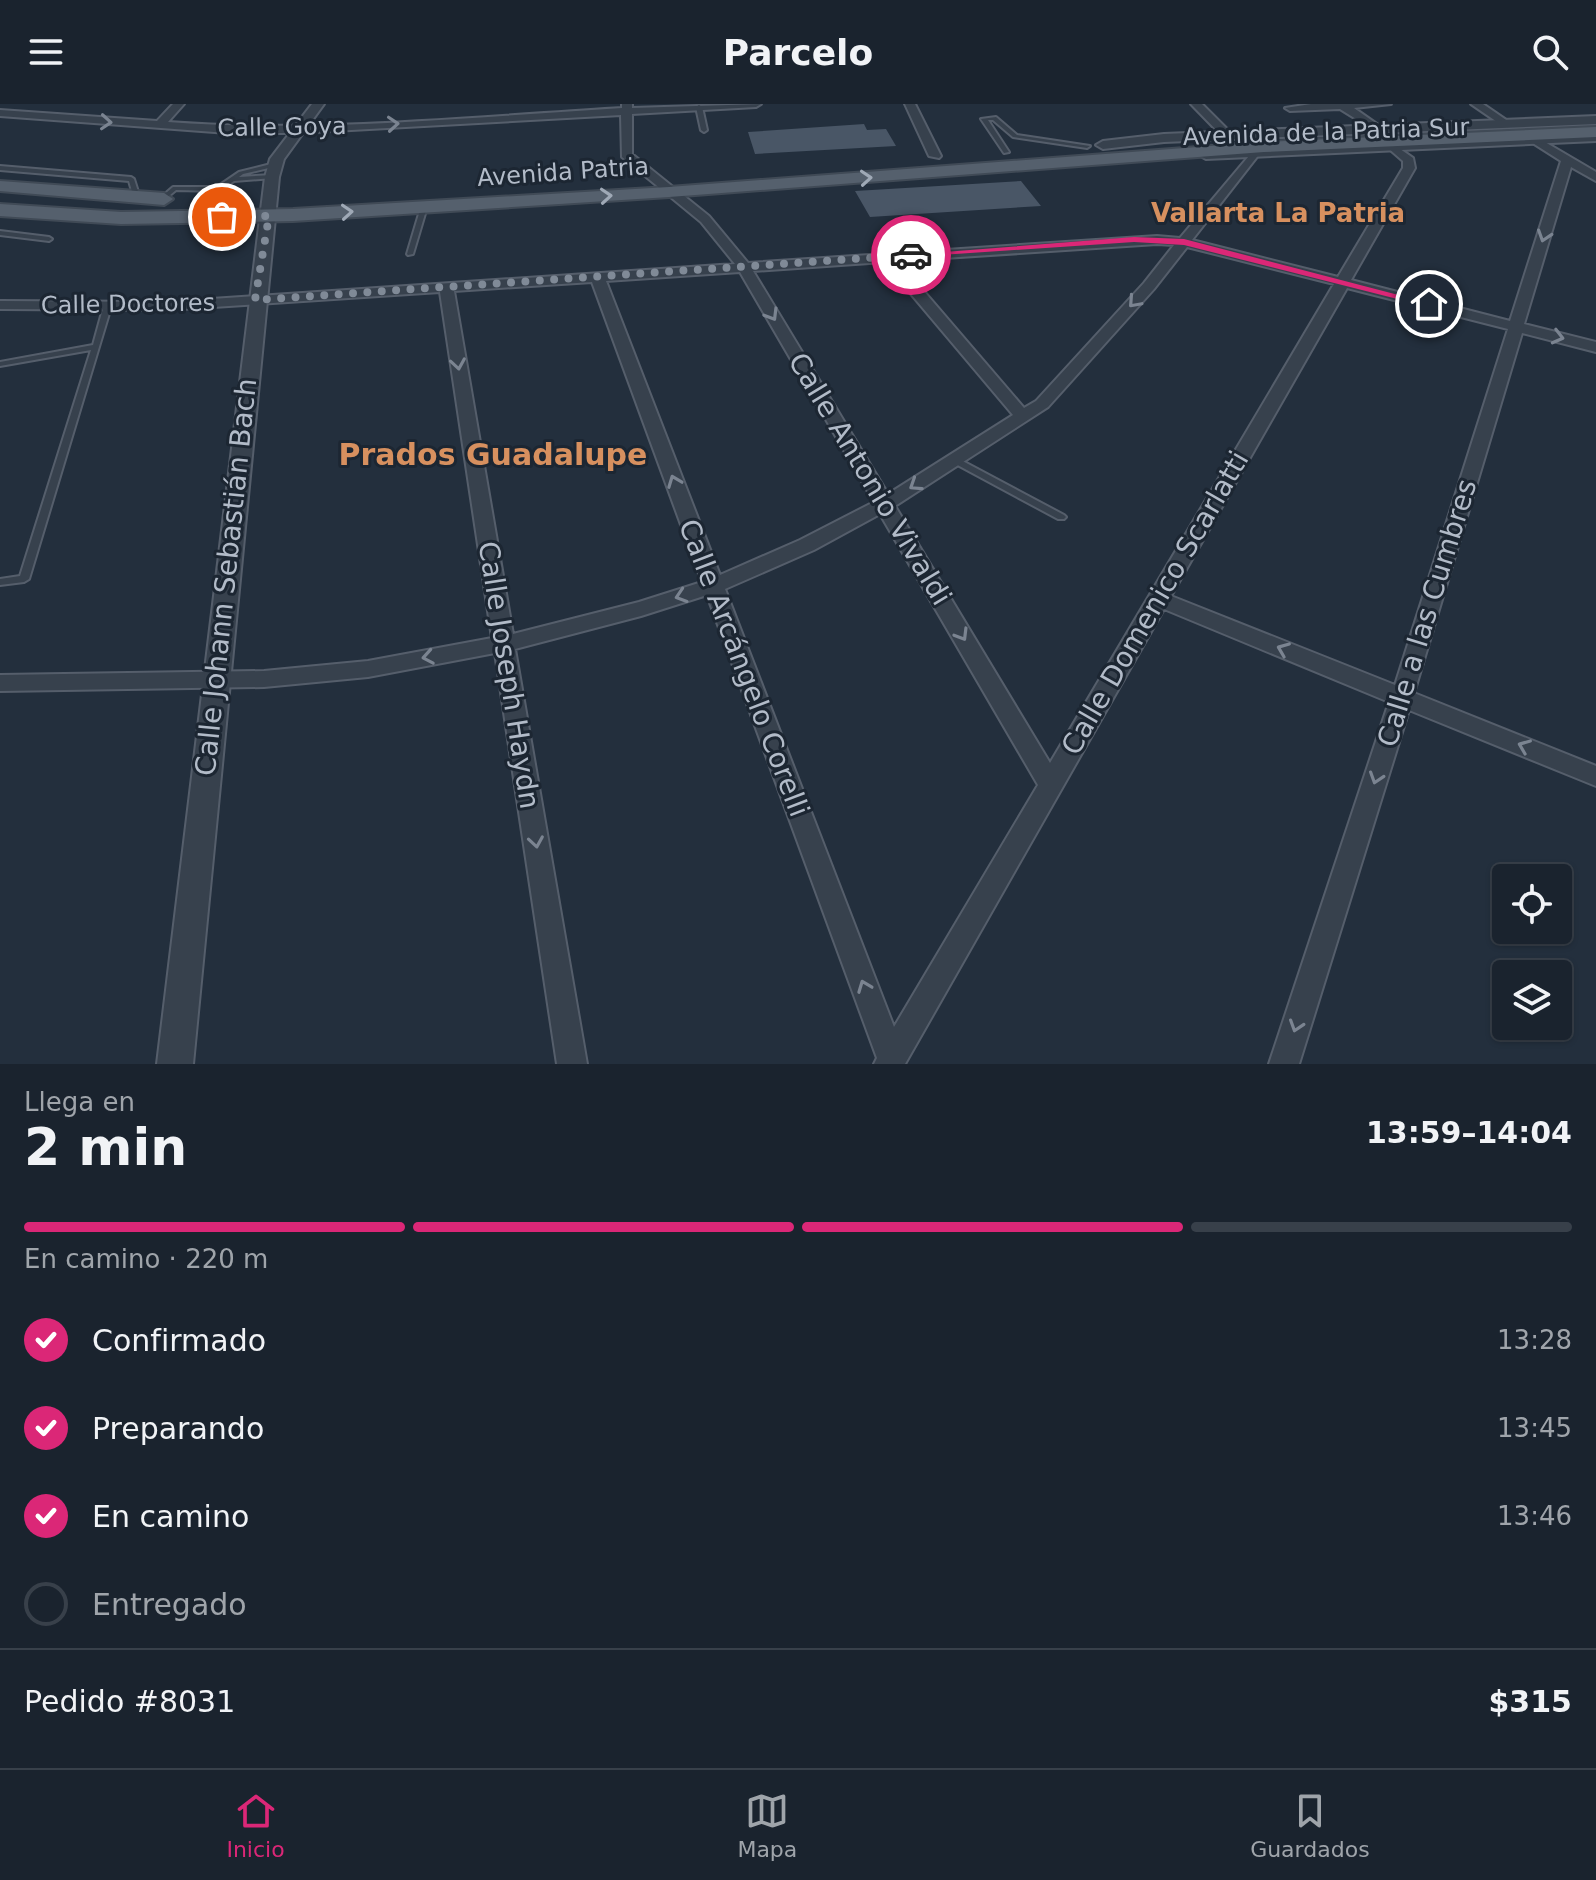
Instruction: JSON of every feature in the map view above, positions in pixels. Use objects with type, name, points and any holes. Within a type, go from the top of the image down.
[{"type":"main road","name":"Avenida Patria","points":[[424,198],[648,175],[935,156],[1005,148],[1596,123]]},
{"type":"main road","name":"Avenida Patria","points":[[0,210],[121,218],[424,198],[669,192],[1128,156],[1596,134]]},
{"type":"main road","name":"Avenida Patria","points":[[0,186],[162,199],[221,194],[270,207],[366,192]]},
{"type":"street","points":[[56,118],[70,104]]},
{"type":"street","points":[[159,126],[179,104]]},
{"type":"street","name":"Calle Johann Sebastián Bach","points":[[175,1064],[255,300],[273,171],[297,130],[318,104]]},
{"type":"street","points":[[461,120],[470,104]]},
{"type":"street","name":"Calle Goya","points":[[0,113],[159,126],[297,130],[627,107],[756,104]]},
{"type":"street","points":[[910,104],[935,156]]},
{"type":"street","points":[[1196,104],[1228,136]]},
{"type":"street","points":[[1290,108],[1386,104]]},
{"type":"street","points":[[1476,104],[1507,124]]},
{"type":"street","points":[[1343,106],[1377,129]]},
{"type":"street","name":"Calle Antonio Vivaldi","points":[[627,107],[626,155],[705,219],[743,266],[1050,784]]},
{"type":"street","name":"Avenida de la Patria Sur","points":[[1095,146],[1377,129],[1596,123]]},
{"type":"street","name":"Avenida de la Patria Sur","points":[[1128,156],[1393,147],[1596,134]]},
{"type":"street","points":[[1534,140],[1596,177]]},
{"type":"street","name":"Calle Domenico Scarlatti","points":[[890,1061],[1410,164],[1393,147]]},
{"type":"street","points":[[0,683],[215,681],[368,669],[503,644],[641,609],[713,586],[807,545],[885,504],[1042,404],[1184,242],[1254,153]]},
{"type":"street","name":"Calle a las Cumbres","points":[[1284,1064],[1402,697],[1567,161]]},
{"type":"street","name":"Calle Doctores","points":[[0,305],[107,307],[255,300],[1134,240],[1184,242],[1596,347]]},
{"type":"street","points":[[886,256],[1022,416]]},
{"type":"street","name":"Calle Arcángelo Corelli","points":[[597,276],[890,1061]]},
{"type":"street","name":"Calle Joseph Haydn","points":[[446,287],[572,1064]]},
{"type":"street","points":[[1158,599],[1596,776]]},
{"type":"lane","points":[[699,107],[704,130]]},
{"type":"lane","points":[[1054,141],[1005,148],[984,119],[994,118],[1015,136],[1095,146]]},
{"type":"lane","points":[[0,168],[131,179],[137,198]]},
{"type":"lane","points":[[232,179],[273,171]]},
{"type":"lane","points":[[221,194],[241,173],[273,171]]},
{"type":"lane","points":[[410,254],[424,198]]},
{"type":"lane","points":[[0,233],[49,239]]},
{"type":"lane","points":[[0,582],[24,579],[107,307]]},
{"type":"lane","points":[[0,373],[2,363],[96,347]]},
{"type":"lane","points":[[955,460],[1061,517]]},
{"type":"building","points":[[864,124],[867,130],[886,129],[896,146],[755,154],[748,132]]},
{"type":"building","points":[[1021,181],[1041,206],[870,217],[855,191]]},
{"type":"way so far","points":[[222,217],[269,216],[255,300],[911,255]]},
{"type":"district","name":"Vallarta La Patria","points":[[1278,213]]},
{"type":"district","name":"Prados Guadalupe","points":[[493,454]]},
{"type":"route","points":[[911,255],[1134,240],[1184,242],[1429,304]]}]
